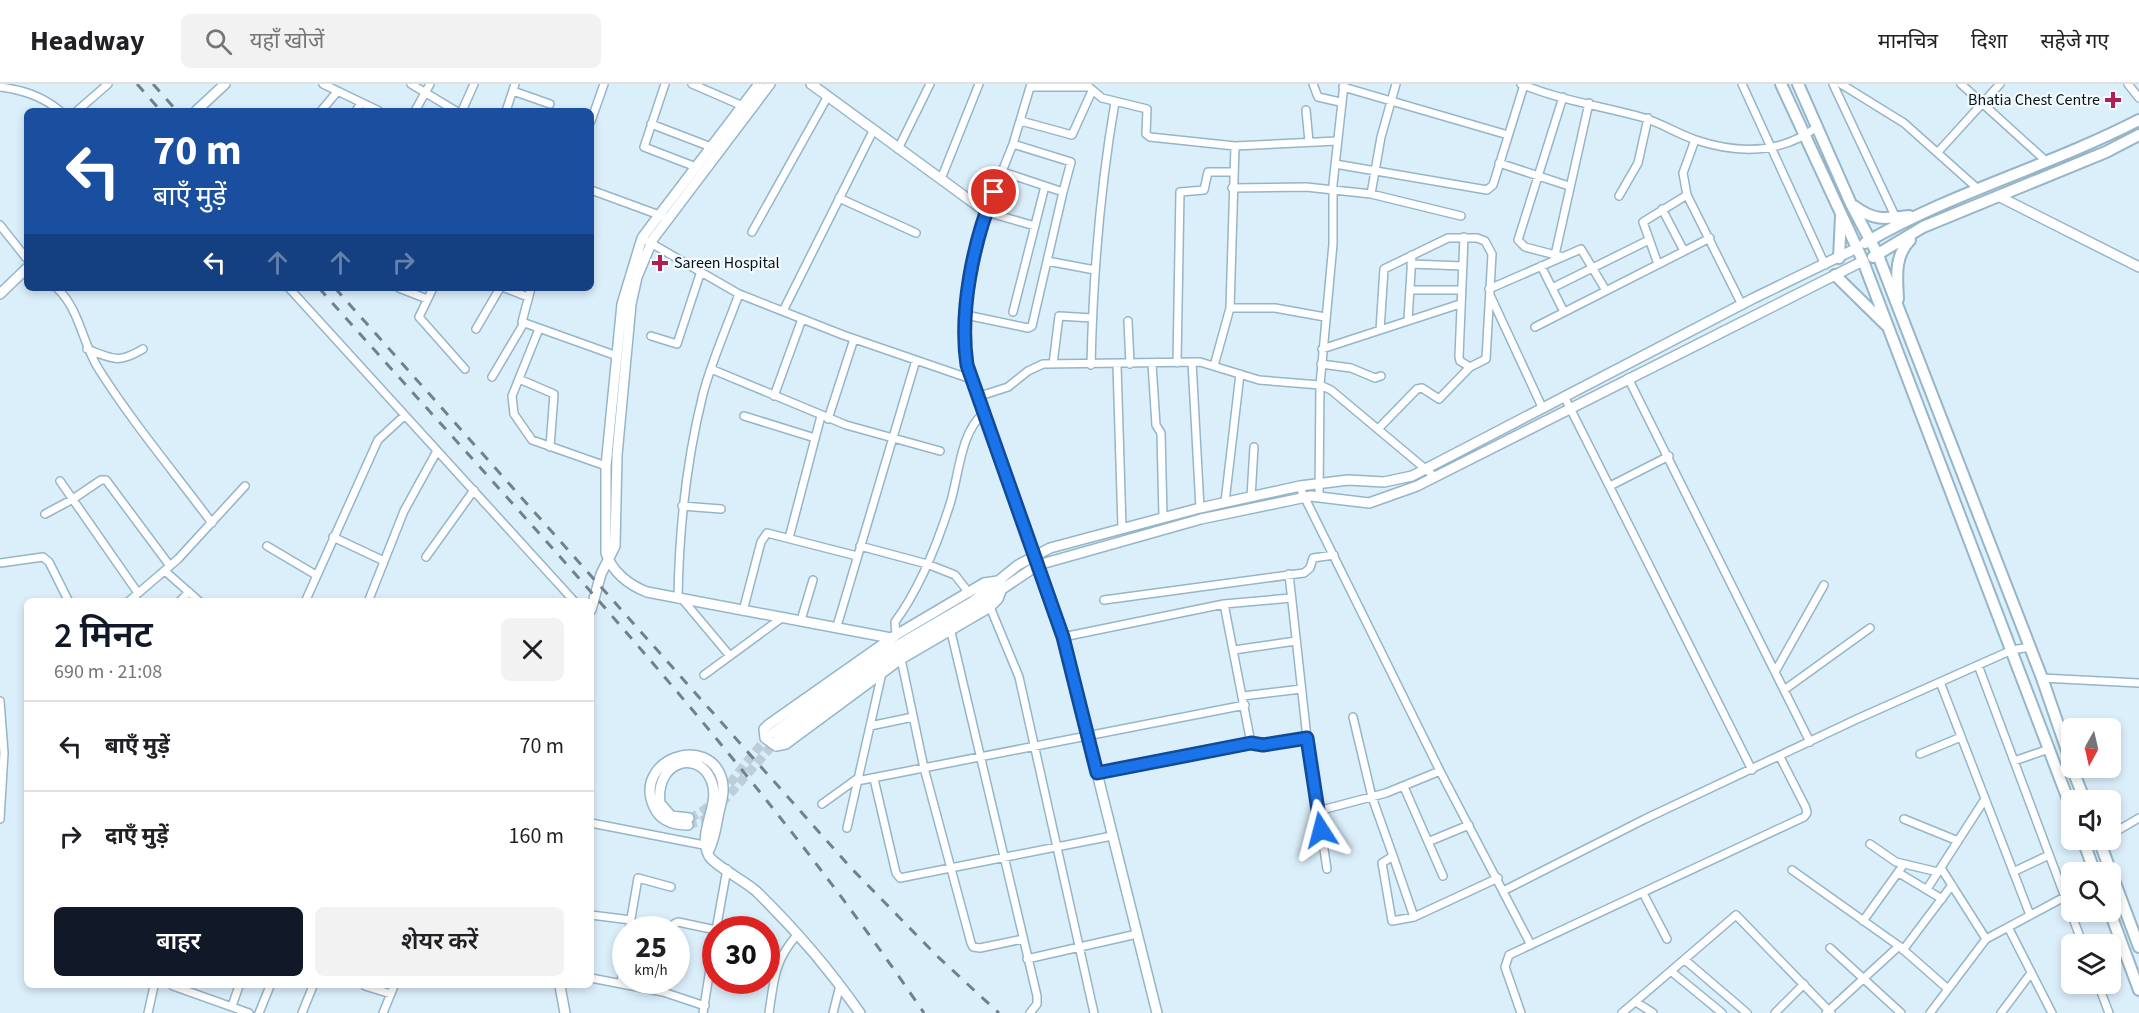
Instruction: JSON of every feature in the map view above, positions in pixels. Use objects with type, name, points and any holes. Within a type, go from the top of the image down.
[{"type":"main road","points":[[1781,84],[1863,261],[2064,790]]},
{"type":"main road","points":[[1798,84],[1851,204],[1878,255],[2042,678],[2061,734]]},
{"type":"main road","points":[[1857,248],[1919,214],[2094,143],[2139,120]]},
{"type":"main road","points":[[1863,261],[1878,255],[1923,227],[2106,152],[2139,135]]},
{"type":"main road","points":[[1851,204],[1868,217],[1896,218],[1919,214]]},
{"type":"main road","points":[[1839,258],[1841,214]]},
{"type":"main road","points":[[1898,307],[1897,266],[1902,247],[1923,227]]},
{"type":"main road","points":[[1835,275],[1889,327]]},
{"type":"main road","points":[[2104,850],[2139,947]]},
{"type":"main road","points":[[2114,922],[2139,990]]},
{"type":"street","points":[[80,108],[108,84]]},
{"type":"street","points":[[199,108],[225,84]]},
{"type":"street","points":[[323,84],[372,108]]},
{"type":"street","points":[[411,84],[451,108]]},
{"type":"street","points":[[417,108],[430,84]]},
{"type":"street","points":[[463,108],[474,84]]},
{"type":"street","points":[[594,112],[604,84]]},
{"type":"street","points":[[665,84],[644,147],[696,167]]},
{"type":"street","points":[[692,84],[746,108]]},
{"type":"street","points":[[663,217],[746,108],[759,84]]},
{"type":"street","points":[[770,84],[711,147],[646,241],[622,304],[606,466],[605,546],[609,561],[634,588],[743,611],[893,637]]},
{"type":"street","points":[[811,84],[986,212],[1035,226]]},
{"type":"street","points":[[898,149],[930,84]]},
{"type":"street","points":[[941,179],[979,84]]},
{"type":"street","points":[[1313,84],[1318,97],[1340,102]]},
{"type":"street","points":[[1371,195],[1396,84]]},
{"type":"street","points":[[1742,84],[1825,265]]},
{"type":"street","points":[[1833,84],[1896,218]]},
{"type":"street","points":[[1841,84],[1904,123],[1978,189]]},
{"type":"street","points":[[1961,84],[2046,161]]},
{"type":"street","points":[[1938,152],[2000,84]]},
{"type":"street","points":[[2128,84],[2139,98]]},
{"type":"street","points":[[1335,164],[1487,190],[1493,185],[1522,85],[1648,118],[1695,140],[1718,146],[1772,149],[1804,137],[1818,126]]},
{"type":"street","points":[[1157,1013],[1063,637],[971,379],[965,351],[968,292],[986,212],[1013,144],[1031,86],[1090,87],[1115,102],[1147,109],[1148,137],[1234,146],[1337,141]]},
{"type":"street","points":[[1319,497],[1321,364],[1333,244],[1333,191],[1340,102],[1344,86],[1508,135]]},
{"type":"street","points":[[0,87],[29,92],[44,98],[56,108]]},
{"type":"street","points":[[507,108],[514,87],[550,104]]},
{"type":"street","points":[[1021,121],[1072,135],[1090,87]]},
{"type":"street","points":[[324,108],[337,92]]},
{"type":"street","points":[[752,232],[828,96]]},
{"type":"street","points":[[1563,97],[1518,240],[1525,247],[1563,256]]},
{"type":"street","points":[[1091,365],[1095,270],[1104,170],[1115,102]]},
{"type":"street","points":[[358,108],[361,103]]},
{"type":"street","points":[[1555,255],[1589,103]]},
{"type":"street","points":[[1306,110],[1309,142]]},
{"type":"street","points":[[1619,196],[1638,163],[1648,118]]},
{"type":"street","points":[[651,124],[711,147]]},
{"type":"street","points":[[783,311],[873,130]]},
{"type":"street","points":[[1695,140],[1683,173],[1688,195],[1742,305]]},
{"type":"street","points":[[966,315],[1030,328],[1034,323],[1071,162],[1013,144]]},
{"type":"street","points":[[1214,366],[1230,308],[1234,146]]},
{"type":"street","points":[[1499,163],[1569,186]]},
{"type":"street","points":[[1003,172],[1063,192]]},
{"type":"street","points":[[1177,363],[1179,194],[1182,190],[1204,190],[1208,172],[1233,172]]},
{"type":"street","points":[[1013,312],[1045,186]]},
{"type":"street","points":[[1232,188],[1306,187],[1371,195],[1461,216]]},
{"type":"street","points":[[594,191],[663,217]]},
{"type":"street","points":[[1658,264],[1643,222],[1688,195]]},
{"type":"street","points":[[1998,196],[2139,267]]},
{"type":"street","points":[[839,198],[916,233]]},
{"type":"street","points":[[1662,209],[1684,251]]},
{"type":"street","points":[[0,225],[24,255]]},
{"type":"street","points":[[1464,237],[1459,360],[1470,367]]},
{"type":"street","points":[[1378,429],[1417,388],[1422,388],[1439,399],[1470,367],[1486,359],[1490,247],[1485,241],[1464,237],[1436,242],[1384,269],[1380,330]]},
{"type":"street","points":[[1535,327],[1563,310],[1710,238]]},
{"type":"street","points":[[1552,288],[1649,240]]},
{"type":"street","points":[[646,241],[739,294],[854,339],[971,379]]},
{"type":"street","points":[[594,599],[601,574],[615,546],[617,455],[631,304],[646,241]]},
{"type":"street","points":[[776,736],[908,638],[972,602],[1000,583],[1033,555],[1122,527],[1251,496],[1319,483],[1348,480],[1384,482],[1412,476],[1542,407],[1857,248]]},
{"type":"street","points":[[1489,291],[1581,249],[1605,289]]},
{"type":"street","points":[[1408,320],[1412,255]]},
{"type":"street","points":[[1047,261],[1095,270]]},
{"type":"street","points":[[1000,583],[998,599],[990,607],[951,632],[901,659],[786,744],[776,746],[765,738],[764,729],[773,721],[893,637],[984,583],[1000,583],[1038,565],[1201,519],[1305,497],[1369,503],[1408,489],[1863,261]]},
{"type":"street","points":[[1411,264],[1463,266]]},
{"type":"street","points":[[1541,266],[1563,310]]},
{"type":"street","points":[[0,294],[24,271]]},
{"type":"street","points":[[651,336],[677,345],[700,273]]},
{"type":"street","points":[[1410,290],[1461,290]]},
{"type":"street","points":[[60,291],[72,305],[87,349],[105,379],[212,523]]},
{"type":"street","points":[[292,291],[571,598]]},
{"type":"street","points":[[407,291],[427,298]]},
{"type":"street","points":[[431,291],[418,317],[465,369]]},
{"type":"street","points":[[476,329],[498,291]]},
{"type":"street","points":[[513,291],[528,297]]},
{"type":"street","points":[[530,291],[521,319],[524,323],[617,356]]},
{"type":"street","points":[[1489,291],[1542,407]]},
{"type":"street","points":[[730,656],[680,599],[682,506],[697,421],[711,369],[739,294]]},
{"type":"street","points":[[1322,349],[1460,304]]},
{"type":"street","points":[[1230,308],[1275,308],[1325,317]]},
{"type":"street","points":[[1053,364],[1059,315],[1092,318]]},
{"type":"street","points":[[774,396],[802,319]]},
{"type":"street","points":[[1128,321],[1130,364]]},
{"type":"street","points":[[492,377],[524,323]]},
{"type":"street","points":[[539,329],[511,402],[514,414],[532,440],[606,466]]},
{"type":"street","points":[[789,538],[815,438],[854,339]]},
{"type":"street","points":[[87,349],[118,360],[128,358],[143,349]]},
{"type":"street","points":[[837,626],[916,360]]},
{"type":"street","points":[[1192,362],[1200,508]]},
{"type":"street","points":[[977,397],[1008,387],[1036,366],[1192,362],[1274,383],[1320,385],[1331,390],[1435,477]]},
{"type":"street","points":[[1117,364],[1122,527]]},
{"type":"street","points":[[1152,364],[1156,425],[1161,434],[1163,517]]},
{"type":"street","points":[[1321,364],[1351,368],[1375,378],[1381,376]]},
{"type":"street","points":[[711,369],[825,417],[940,451]]},
{"type":"street","points":[[1226,502],[1240,374]]},
{"type":"street","points":[[1628,378],[1810,742]]},
{"type":"street","points":[[519,379],[555,394],[550,447]]},
{"type":"street","points":[[1564,396],[1752,770]]},
{"type":"street","points":[[893,637],[895,622],[909,603],[950,504],[972,426],[983,414]]},
{"type":"street","points":[[307,598],[378,440],[404,416]]},
{"type":"street","points":[[744,416],[815,438]]},
{"type":"street","points":[[1251,496],[1254,447]]},
{"type":"street","points":[[370,598],[404,511],[437,452]]},
{"type":"street","points":[[1610,486],[1669,456]]},
{"type":"street","points":[[45,514],[101,480],[106,480],[168,568],[196,598]]},
{"type":"street","points":[[60,482],[138,593]]},
{"type":"street","points":[[133,598],[168,568],[245,486]]},
{"type":"street","points":[[1299,486],[1440,771],[1498,878],[1531,945]]},
{"type":"street","points":[[426,557],[474,490]]},
{"type":"street","points":[[682,506],[721,509]]},
{"type":"street","points":[[743,611],[764,535],[771,532],[857,556]]},
{"type":"street","points":[[333,537],[384,561]]},
{"type":"street","points":[[267,546],[316,575]]},
{"type":"street","points":[[860,546],[927,564],[959,577],[969,593]]},
{"type":"street","points":[[1104,600],[1308,571],[1313,558],[1334,555]]},
{"type":"street","points":[[0,563],[43,557],[49,562],[67,598]]},
{"type":"street","points":[[1289,574],[1307,738],[1328,869]]},
{"type":"street","points":[[801,621],[813,580]]},
{"type":"street","points":[[1775,672],[1824,585]]},
{"type":"street","points":[[183,598],[189,592]]},
{"type":"street","points":[[1063,637],[1224,604],[1291,598]]},
{"type":"street","points":[[1224,604],[1251,743]]},
{"type":"street","points":[[990,607],[1018,676],[1094,1013]]},
{"type":"street","points":[[704,675],[783,617]]},
{"type":"street","points":[[1784,690],[1870,628]]},
{"type":"street","points":[[951,632],[1038,1000],[1030,1013]]},
{"type":"street","points":[[1234,650],[1296,640]]},
{"type":"street","points":[[1504,890],[1645,819],[1810,742],[2012,650],[2030,647]]},
{"type":"street","points":[[901,659],[924,768],[973,947],[980,948],[1023,939]]},
{"type":"street","points":[[1978,665],[2049,855],[2061,880]]},
{"type":"street","points":[[848,828],[882,672]]},
{"type":"street","points":[[2042,678],[2139,683]]},
{"type":"street","points":[[1940,682],[2030,915]]},
{"type":"street","points":[[1243,696],[1301,689]]},
{"type":"street","points":[[0,701],[4,753],[0,819]]},
{"type":"street","points":[[822,804],[857,780],[981,758],[1245,705]]},
{"type":"street","points":[[870,726],[913,717]]},
{"type":"street","points":[[1353,717],[1372,797],[1414,916]]},
{"type":"street","points":[[1920,754],[1961,737]]},
{"type":"street","points":[[1097,773],[1251,743],[1263,745],[1307,738]]},
{"type":"street","points":[[2014,761],[2049,749]]},
{"type":"street","points":[[689,821],[668,821],[657,814],[650,794],[656,772],[663,764],[683,754],[703,758],[712,765],[722,781],[722,797],[708,848],[710,858],[749,885],[797,935],[840,985],[860,1013]]},
{"type":"street","points":[[1521,1013],[1505,963],[1509,956],[1804,817],[1807,813],[1806,808],[1780,757]]},
{"type":"street","points":[[1318,811],[1404,787],[1440,771]]},
{"type":"street","points":[[874,778],[898,876],[903,878],[1112,836]]},
{"type":"street","points":[[1404,787],[1430,841],[1443,876]]},
{"type":"street","points":[[1927,889],[1985,799]]},
{"type":"street","points":[[2121,829],[2139,818]]},
{"type":"street","points":[[1904,819],[1958,842]]},
{"type":"street","points":[[594,824],[708,848]]},
{"type":"street","points":[[1430,841],[1469,825]]},
{"type":"street","points":[[1870,844],[1904,864],[1939,870],[1952,885],[1986,939]]},
{"type":"street","points":[[2013,872],[2049,855]]},
{"type":"street","points":[[1393,856],[1382,863],[1390,919],[1396,922],[1498,878]]},
{"type":"street","points":[[1863,921],[1904,864]]},
{"type":"street","points":[[719,916],[727,869]]},
{"type":"street","points":[[1792,870],[1901,948],[1948,988]]},
{"type":"street","points":[[1899,873],[1941,899]]},
{"type":"street","points":[[632,916],[638,878],[671,887]]},
{"type":"street","points":[[1622,1013],[1736,915],[1804,984],[1828,1012],[1862,978],[1901,948],[1952,885]]},
{"type":"street","points":[[1643,892],[1667,939]]},
{"type":"street","points":[[1930,1013],[1986,939],[2061,899]]},
{"type":"street","points":[[594,915],[612,918]]},
{"type":"street","points":[[2008,927],[2052,1013]]},
{"type":"street","points":[[1027,959],[1137,934]]},
{"type":"street","points":[[768,1013],[775,968],[783,950],[797,935]]},
{"type":"street","points":[[1830,948],[1901,1013]]},
{"type":"street","points":[[1685,960],[1747,1013]]},
{"type":"street","points":[[1672,972],[1722,1013]]},
{"type":"street","points":[[2001,1013],[2031,973]]},
{"type":"street","points":[[594,978],[612,981]]},
{"type":"street","points":[[1775,1013],[1804,984]]},
{"type":"street","points":[[833,1013],[840,985]]},
{"type":"street","points":[[148,1013],[154,988]]},
{"type":"street","points":[[180,988],[249,1013]]},
{"type":"street","points":[[232,1006],[238,988]]},
{"type":"street","points":[[260,1013],[269,988]]},
{"type":"street","points":[[302,1013],[312,988]]},
{"type":"street","points":[[372,988],[391,993]]},
{"type":"street","points":[[383,1013],[393,988]]},
{"type":"street","points":[[561,988],[565,1013]]},
{"type":"street","points":[[668,994],[704,1009],[706,994]]},
{"type":"street","points":[[2102,994],[2109,1013]]},
{"type":"street","points":[[1636,1002],[1653,1013]]},
{"type":"tunnel","points":[[689,818],[711,804],[771,735]]},
{"type":"tunnel","points":[[688,825],[702,821],[714,812],[778,739]]},
{"type":"railway","points":[[137,84],[158,108]]},
{"type":"railway","points":[[153,84],[174,108]]},
{"type":"railway","points":[[322,291],[556,552],[710,731],[856,917],[924,1013]]},
{"type":"railway","points":[[338,291],[851,868],[937,956],[999,1013]]},
{"type":"place","name":"Bhatia Chest Centre","points":[[2113,100]]},
{"type":"place","name":"Sareen Hospital","points":[[660,263]]},
{"type":"route","points":[[994,192],[986,212],[968,292],[964,334],[967,365],[1063,637],[1097,773],[1251,743],[1263,745],[1307,738],[1321,830]]}]
